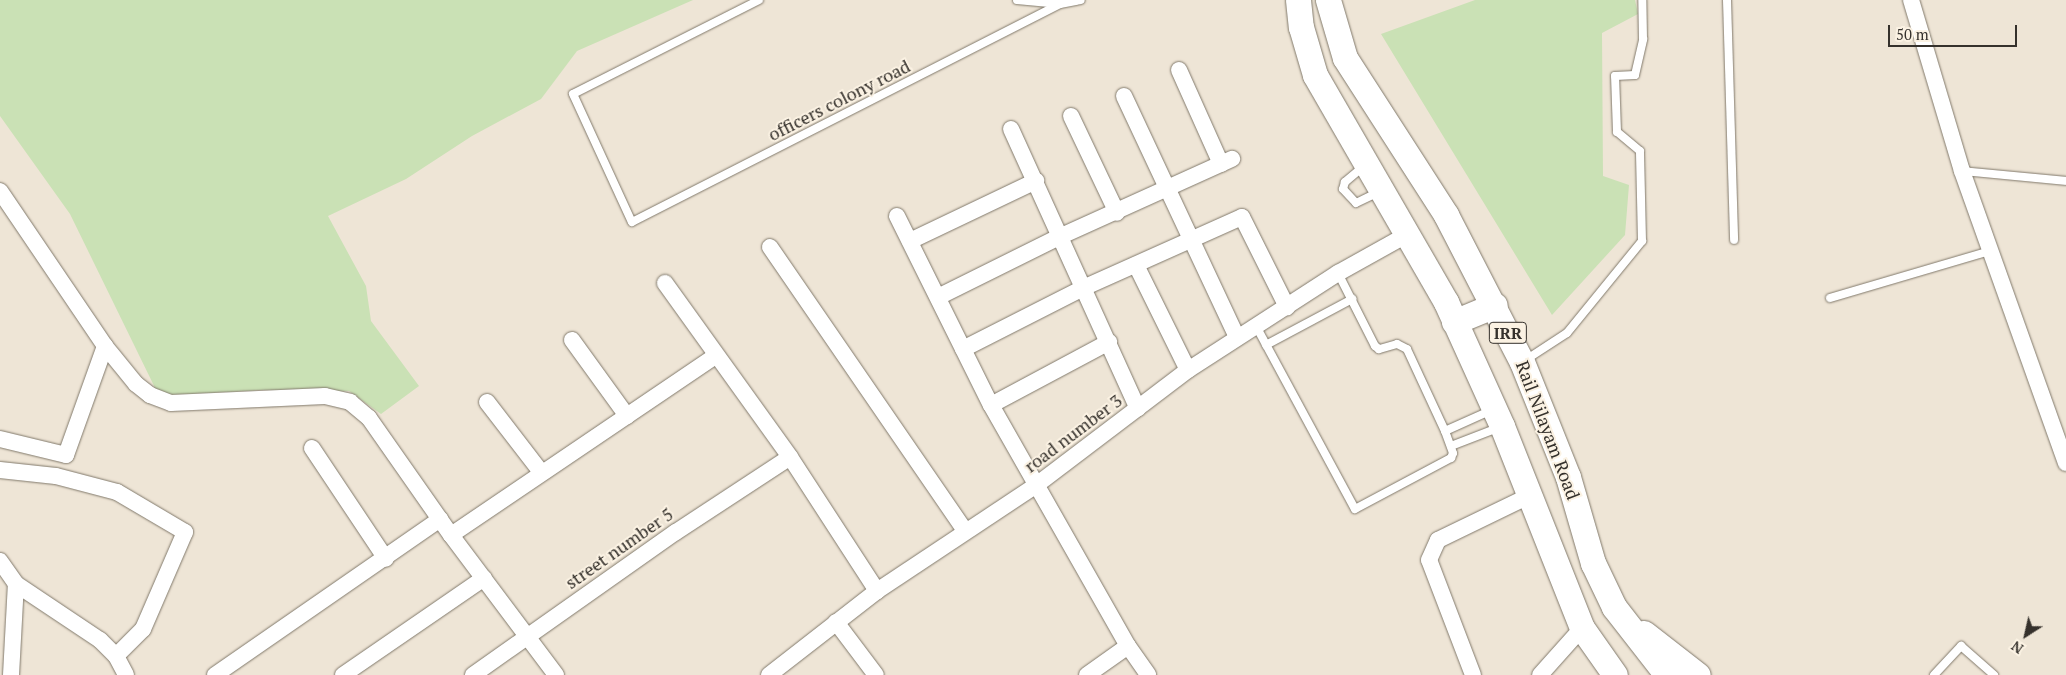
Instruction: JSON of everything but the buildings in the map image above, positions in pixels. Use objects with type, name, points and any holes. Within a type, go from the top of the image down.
[{"type":"main road","name":"IRR","points":[[1298,0],[1301,27],[1315,75],[1408,234],[1454,322],[1531,495],[1582,628],[1615,675]]},
{"type":"main road","name":"Rail Nilayam Road","points":[[1331,2],[1345,58],[1446,214],[1522,362],[1568,477],[1593,563],[1624,621],[1667,675]]},
{"type":"main road","points":[[1454,322],[1494,305]]},
{"type":"main road","points":[[1624,621],[1658,642],[1698,675]]},
{"type":"street","points":[[1909,1],[1962,171],[2066,463]]},
{"type":"street","points":[[938,298],[1059,237],[1117,213],[1226,161],[1179,70]]},
{"type":"street","points":[[1124,96],[1237,338]]},
{"type":"street","points":[[1071,116],[1117,213]]},
{"type":"street","points":[[1011,129],[1138,409]]},
{"type":"street","points":[[910,241],[1036,181]]},
{"type":"street","points":[[0,191],[105,346],[136,384],[150,395],[171,403],[325,396],[350,402],[370,418],[451,535],[556,675]]},
{"type":"street","points":[[898,216],[991,405],[1035,486],[1128,646],[1148,675]]},
{"type":"street","points":[[963,349],[1083,288],[1242,217],[1287,307]]},
{"type":"street","name":"road number 3","points":[[769,675],[877,591],[1035,486],[1188,370],[1338,273],[1408,234]]},
{"type":"street","points":[[770,247],[966,531]]},
{"type":"street","points":[[1136,265],[1188,370]]},
{"type":"street","points":[[666,282],[715,356],[790,457],[877,591]]},
{"type":"street","points":[[572,340],[627,416]]},
{"type":"street","points":[[991,405],[1109,342]]},
{"type":"street","points":[[0,440],[66,455],[105,346]]},
{"type":"street","points":[[451,535],[541,472],[715,356]]},
{"type":"street","points":[[487,402],[541,472]]},
{"type":"street","points":[[312,448],[386,559]]},
{"type":"street","name":"street number 5","points":[[473,675],[676,532],[790,457]]},
{"type":"street","points":[[0,470],[56,476],[117,492],[185,532],[142,629],[116,656]]},
{"type":"street","points":[[1473,675],[1429,560],[1438,540],[1531,495]]},
{"type":"street","points":[[215,675],[386,559],[440,519]]},
{"type":"street","points":[[0,561],[16,584],[100,640],[116,656],[126,675]]},
{"type":"street","points":[[344,675],[484,578]]},
{"type":"street","points":[[12,675],[8,605],[16,584]]},
{"type":"street","points":[[836,622],[876,675]]},
{"type":"street","points":[[1540,675],[1582,628]]},
{"type":"street","points":[[1087,675],[1128,646]]},
{"type":"lane","name":"officers colony road","points":[[759,0],[573,94],[632,222],[1060,4]]},
{"type":"lane","points":[[1017,0],[1060,4],[1081,0]]},
{"type":"lane","points":[[1522,362],[1567,333],[1642,241],[1640,151],[1617,132],[1615,76],[1635,75],[1643,39],[1642,0]]},
{"type":"lane","points":[[1727,0],[1734,240]]},
{"type":"lane","points":[[1367,163],[1345,182],[1343,189],[1356,203],[1383,190]]},
{"type":"lane","points":[[1962,171],[2066,181]]},
{"type":"lane","points":[[1830,298],[1990,251]]},
{"type":"lane","points":[[1256,326],[1355,509],[1451,458],[1451,446],[1445,431],[1407,349],[1397,344],[1380,349],[1375,346],[1338,273]]},
{"type":"lane","points":[[1266,345],[1352,299]]},
{"type":"lane","points":[[1445,431],[1498,418]]},
{"type":"lane","points":[[1451,446],[1498,418]]},
{"type":"lane","points":[[1934,675],[1961,646],[1994,675]]},
{"type":"green space","points":[[0,0],[693,0],[577,51],[541,99],[472,136],[406,179],[328,216],[366,286],[371,321],[419,386],[381,414],[349,391],[316,393],[263,390],[159,396],[70,214],[0,116]]},
{"type":"green space","points":[[1475,0],[1635,0],[1638,14],[1602,33],[1603,176],[1629,185],[1625,235],[1552,315],[1381,34]]}]
